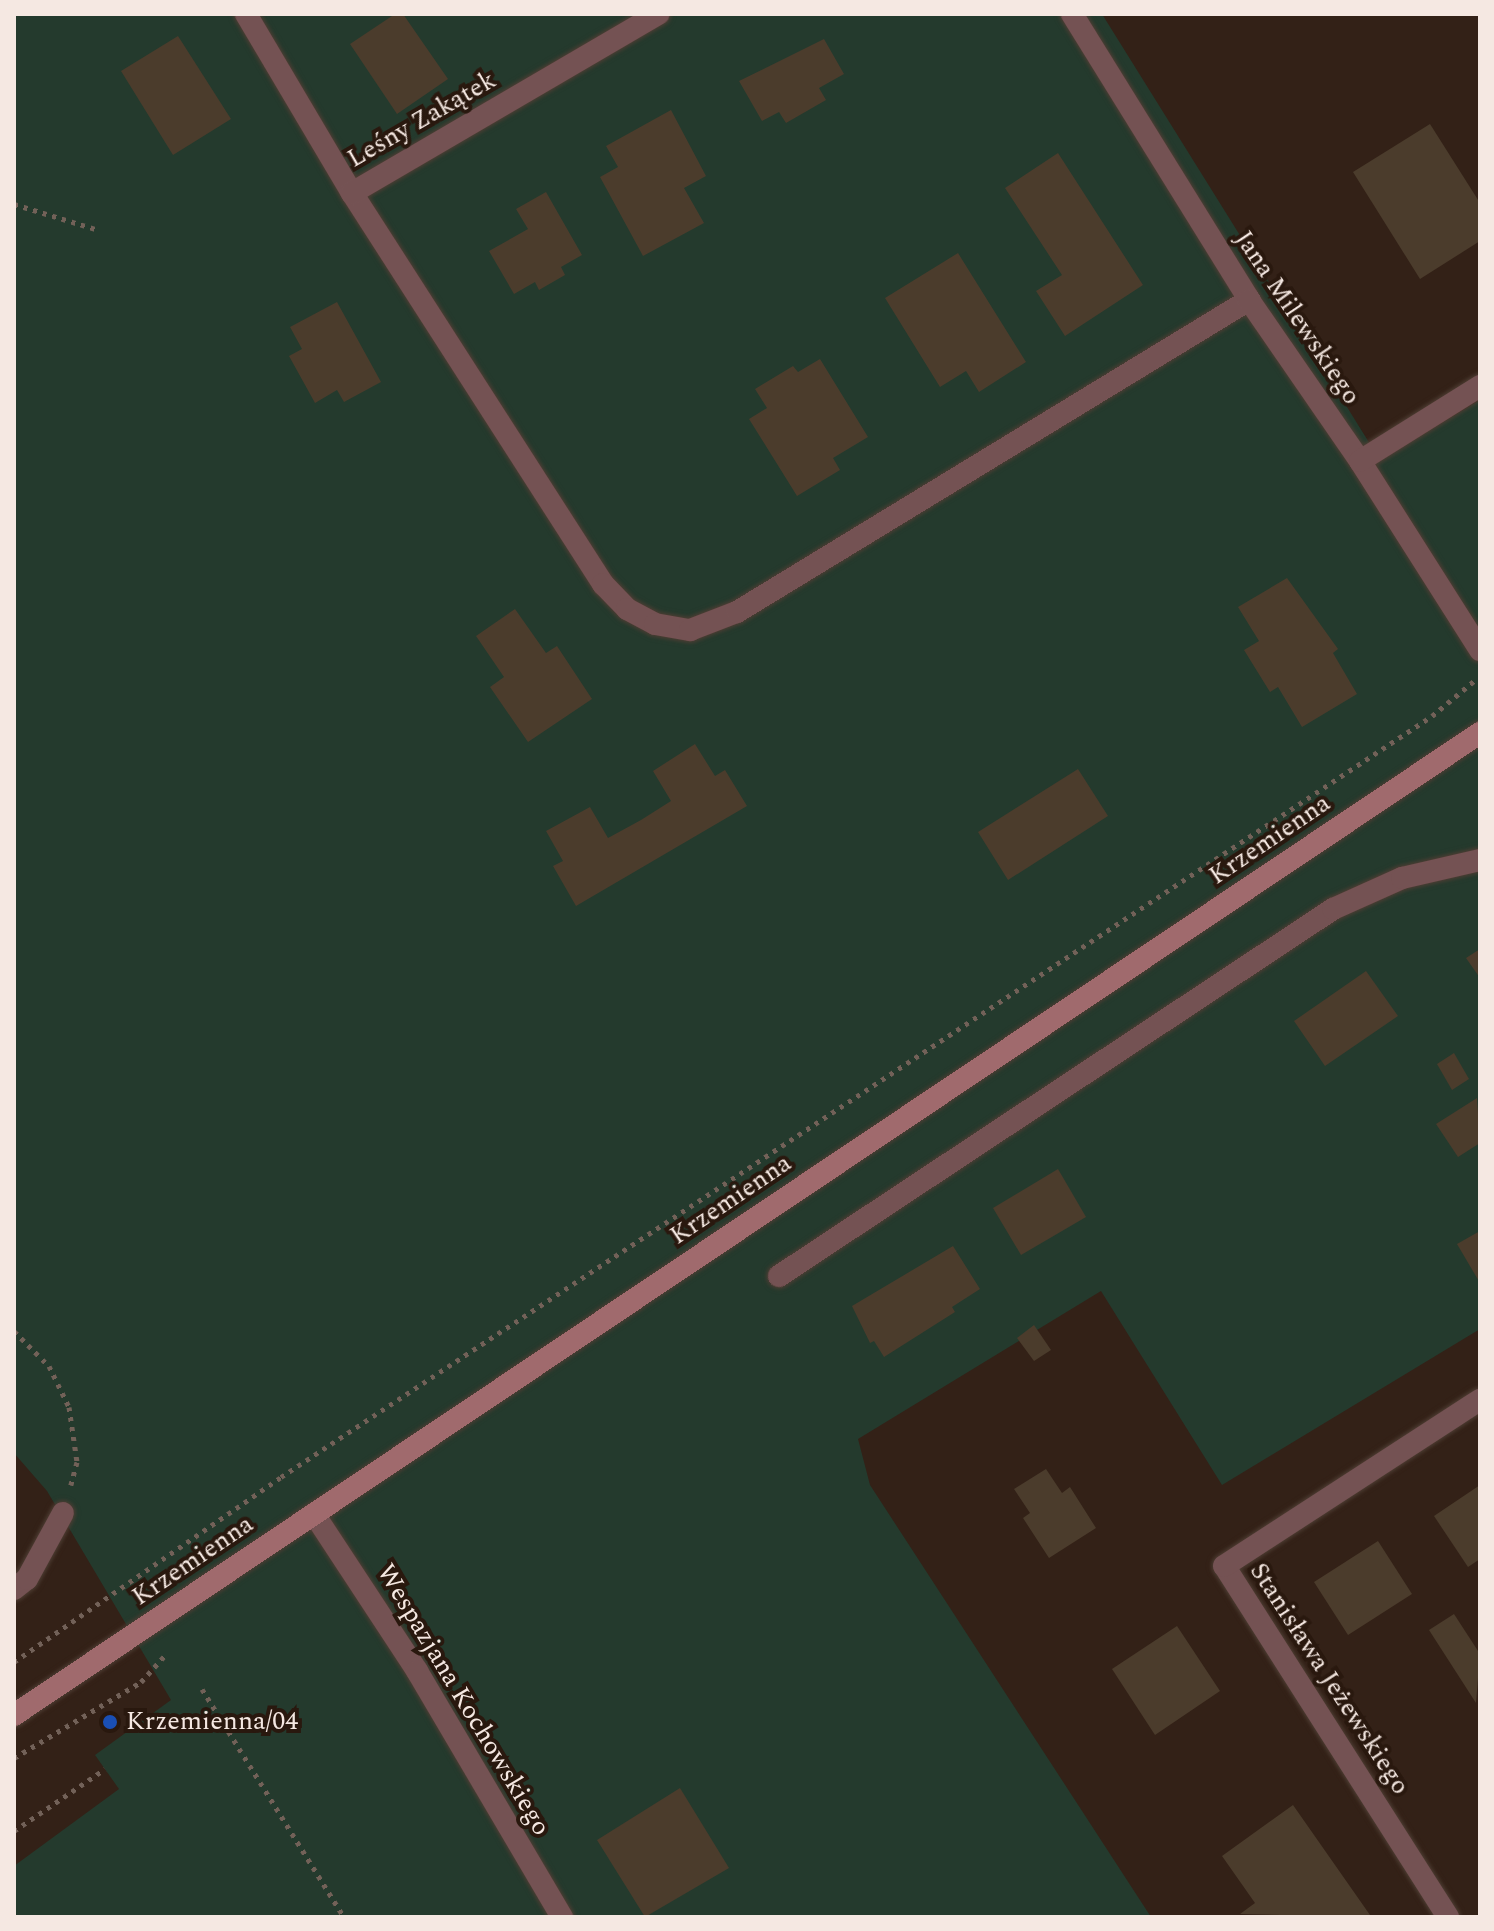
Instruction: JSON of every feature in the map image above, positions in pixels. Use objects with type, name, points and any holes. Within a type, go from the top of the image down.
[{"type":"main road","name":"Krzemienna","points":[[14,1715],[1480,733]]},
{"type":"street","name":"Leśny Zakątek","points":[[246,14],[352,193],[658,14]]},
{"type":"street","name":"Jana Milewskiego","points":[[1072,14],[1249,300],[1360,461],[1480,650]]},
{"type":"street","points":[[352,193],[603,584],[627,609],[655,624],[690,630],[737,612],[1249,300]]},
{"type":"street","points":[[1360,461],[1480,386]]},
{"type":"street","points":[[779,1276],[1333,909],[1402,878],[1480,860]]},
{"type":"street","name":"Stanisława Jeżewskiego","points":[[1448,1917],[1224,1566],[1480,1400]]},
{"type":"street","points":[[14,1589],[27,1579],[63,1513]]},
{"type":"street","name":"Wespazjana Kochowskiego","points":[[314,1514],[417,1671],[562,1917]]},
{"type":"path","points":[[14,204],[99,230]]},
{"type":"path","points":[[14,1662],[281,1477],[1432,716],[1480,676]]},
{"type":"path","points":[[14,1331],[49,1366],[69,1407],[77,1462],[63,1513]]},
{"type":"path","points":[[202,1689],[344,1917]]},
{"type":"path","points":[[14,1831],[105,1769]]},
{"type":"green space","points":[[14,14],[1102,14],[1380,460],[1480,400],[1480,1329],[1222,1485],[1101,1291],[858,1439],[870,1485],[1151,1917],[14,1917],[14,1866],[119,1789],[95,1755],[171,1700],[47,1491],[14,1453]]},
{"type":"building","points":[[395,14],[403,14],[448,79],[397,114],[350,44]]},
{"type":"building","points":[[178,36],[231,119],[173,155],[121,71]]},
{"type":"building","points":[[824,39],[844,74],[819,88],[826,100],[786,123],[779,112],[762,121],[739,81]]},
{"type":"building","points":[[671,110],[706,176],[684,188],[704,223],[643,256],[600,177],[618,167],[606,146]]},
{"type":"building","points":[[1430,124],[1480,203],[1480,241],[1420,279],[1353,172]]},
{"type":"building","points":[[1058,153],[1143,285],[1065,336],[1036,291],[1062,275],[1005,188]]},
{"type":"building","points":[[546,192],[582,255],[561,267],[565,275],[539,290],[535,282],[514,294],[489,251],[528,229],[516,209]]},
{"type":"building","points":[[958,253],[1026,362],[979,392],[966,371],[940,387],[885,298]]},
{"type":"building","points":[[337,302],[381,382],[344,402],[337,390],[315,403],[289,356],[302,349],[290,327]]},
{"type":"building","points":[[820,359],[868,437],[833,458],[840,470],[797,496],[749,419],[767,408],[755,389],[793,366],[798,372]]},
{"type":"building","points":[[1287,578],[1338,649],[1333,653],[1357,694],[1302,727],[1278,687],[1270,692],[1244,650],[1259,641],[1238,607]]},
{"type":"building","points":[[515,609],[546,653],[557,646],[592,699],[528,742],[490,687],[504,677],[476,636]]},
{"type":"building","points":[[695,744],[715,776],[725,770],[747,806],[576,906],[553,866],[563,861],[546,831],[590,807],[608,838],[641,820],[671,801],[653,771]]},
{"type":"building","points":[[1078,769],[1108,816],[1008,880],[978,832]]},
{"type":"building","points":[[1480,949],[1480,978],[1466,958]]},
{"type":"building","points":[[1366,971],[1398,1016],[1325,1066],[1294,1021]]},
{"type":"building","points":[[1454,1053],[1469,1079],[1452,1090],[1437,1064]]},
{"type":"building","points":[[1477,1098],[1480,1143],[1458,1157],[1436,1124]]},
{"type":"building","points":[[1058,1169],[1086,1217],[1021,1255],[993,1208]]},
{"type":"building","points":[[1480,1231],[1480,1283],[1457,1244]]},
{"type":"building","points":[[953,1246],[980,1289],[952,1307],[955,1312],[884,1357],[874,1341],[870,1343],[852,1306]]},
{"type":"building","points":[[1034,1325],[1051,1350],[1034,1361],[1017,1338]]},
{"type":"building","points":[[1046,1469],[1062,1493],[1070,1487],[1096,1528],[1049,1558],[1023,1518],[1030,1513],[1014,1489]]},
{"type":"building","points":[[1480,1485],[1480,1559],[1468,1567],[1434,1516]]},
{"type":"building","points":[[1378,1541],[1412,1594],[1348,1635],[1314,1582]]},
{"type":"building","points":[[1454,1614],[1480,1654],[1476,1703],[1429,1630]]},
{"type":"building","points":[[1177,1626],[1220,1691],[1155,1735],[1112,1669]]},
{"type":"building","points":[[680,1788],[729,1868],[645,1917],[597,1840]]},
{"type":"building","points":[[1293,1805],[1370,1915],[1240,1914],[1255,1903],[1222,1856]]},
{"type":"place","name":"Krzemienna/04","points":[[110,1722]]}]
